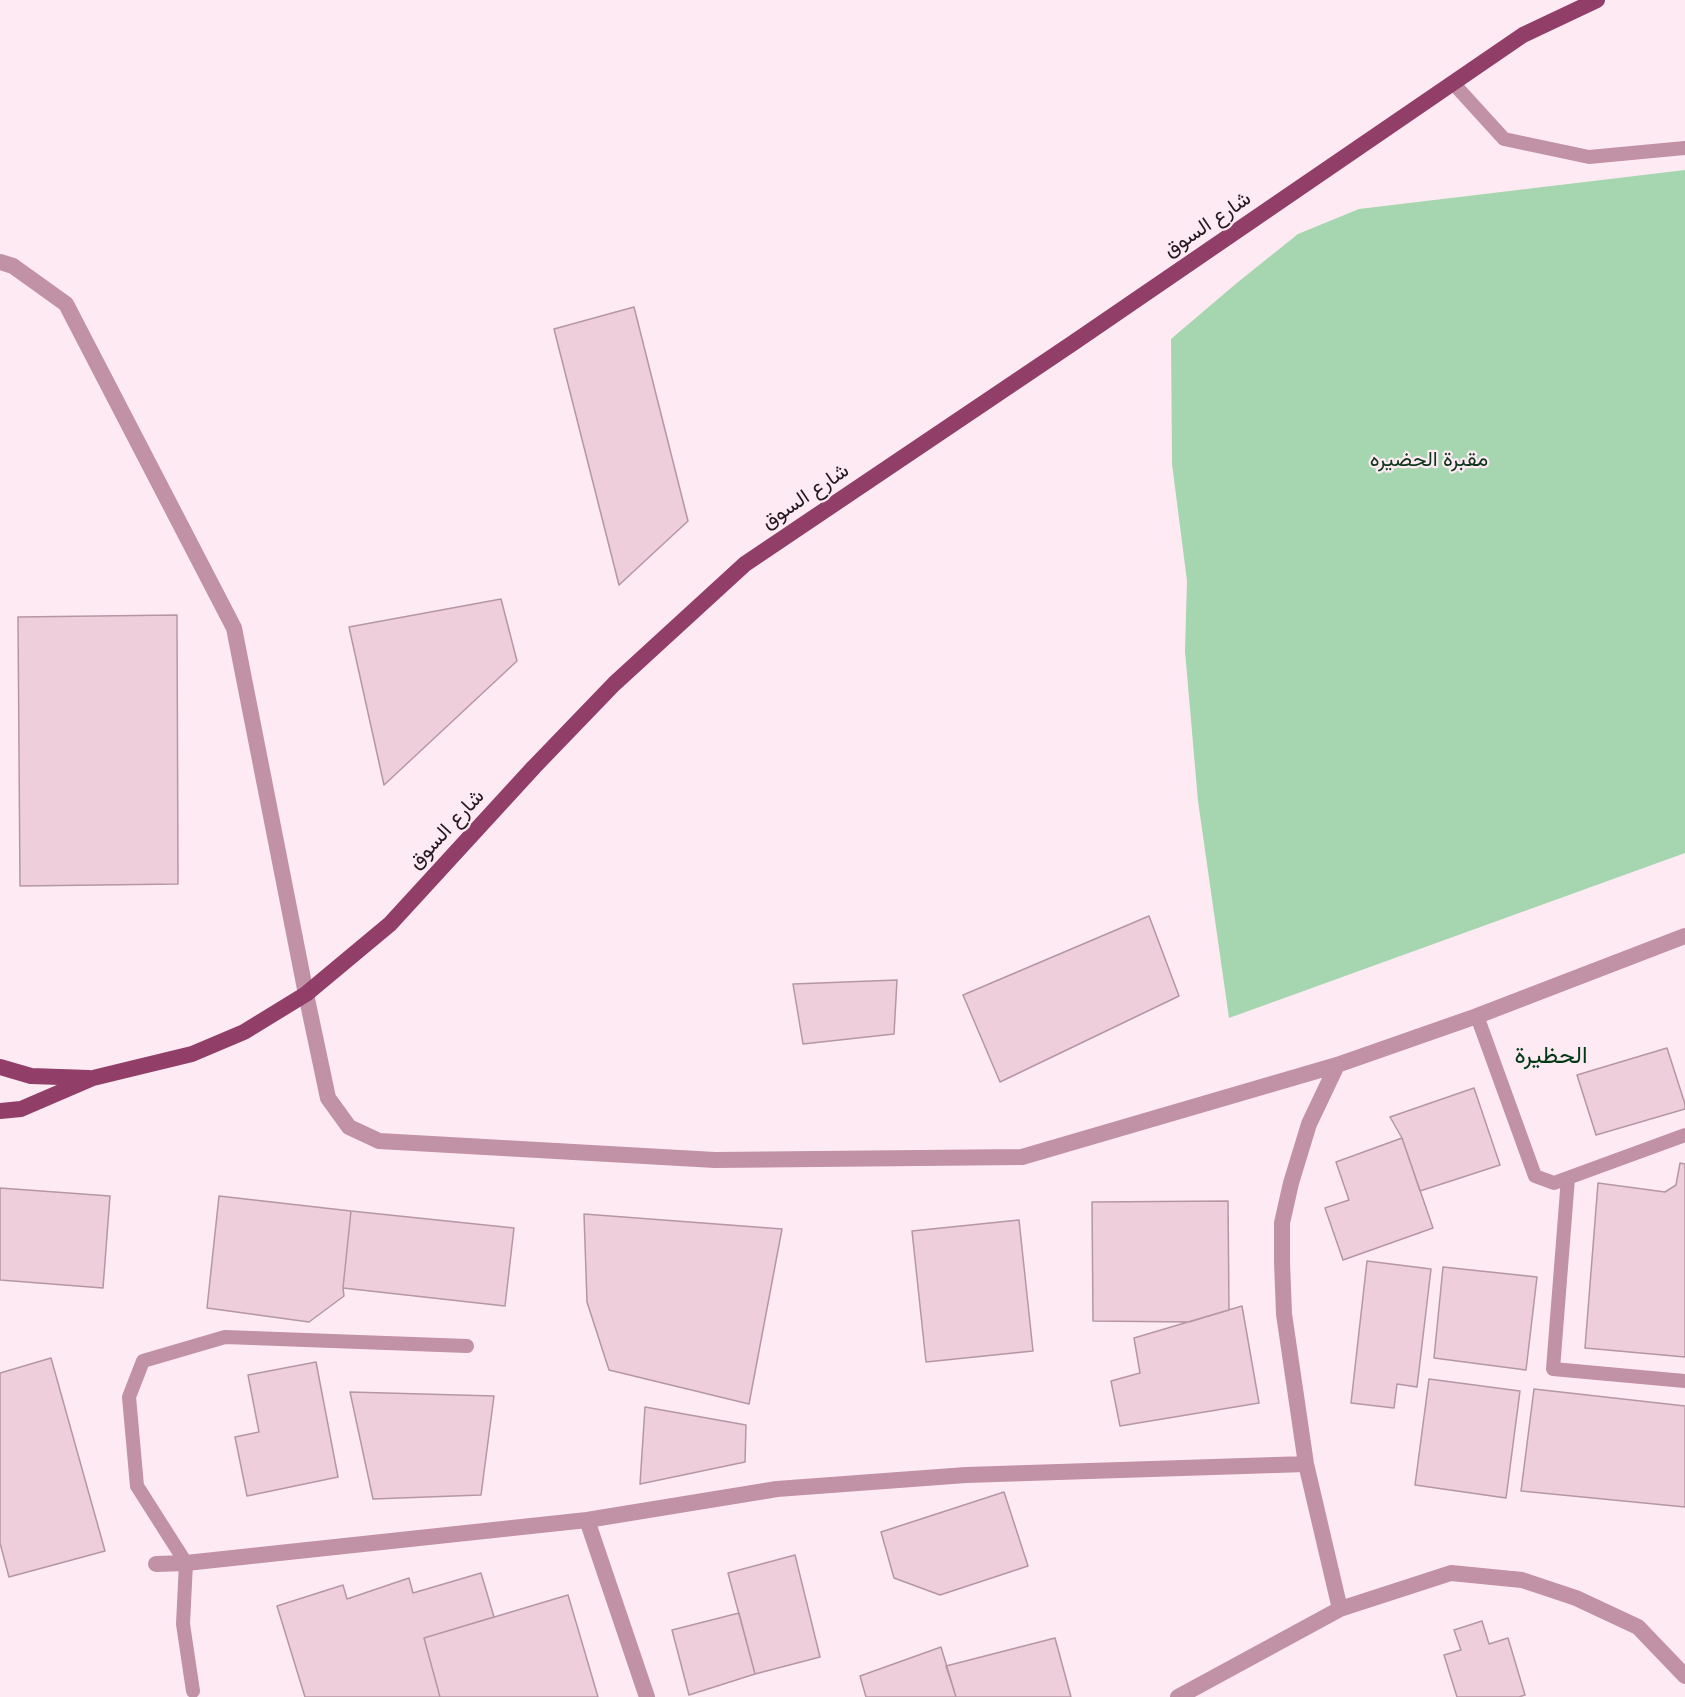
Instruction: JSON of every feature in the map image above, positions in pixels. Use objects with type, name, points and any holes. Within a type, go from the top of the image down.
[{"type":"main road","name":"شارع السوق","points":[[93,1078],[192,1054],[244,1032],[306,994],[390,924],[534,767],[614,684],[745,564],[1523,35],[1597,0]]},
{"type":"main road","points":[[0,1067],[31,1076],[93,1078]]},
{"type":"main road","points":[[0,1111],[21,1109],[93,1078]]},
{"type":"street","points":[[0,262],[13,266],[66,304],[234,628],[328,1098],[349,1127],[379,1141],[716,1160],[1022,1156],[1337,1065],[1477,1016],[1685,936]]},
{"type":"street","points":[[1337,1065],[1309,1124],[1291,1183],[1282,1223],[1282,1262],[1284,1314],[1306,1464],[1340,1609]]},
{"type":"street","points":[[156,1564],[186,1563],[587,1520],[777,1489],[966,1475],[1306,1464]]},
{"type":"street","points":[[587,1520],[647,1697]]},
{"type":"street","points":[[1178,1697],[1340,1609],[1450,1573],[1522,1580],[1576,1598],[1638,1627],[1685,1676]]},
{"type":"lane","points":[[1453,83],[1504,139],[1589,157],[1685,148]]},
{"type":"lane","points":[[1477,1016],[1535,1176],[1554,1183],[1685,1135]]},
{"type":"lane","points":[[1568,1178],[1553,1369],[1685,1382]]},
{"type":"lane","points":[[194,1691],[183,1623],[186,1563],[137,1486],[129,1397],[142,1361],[225,1337],[466,1346]]},
{"type":"green space","name":"مقبرة الحضيره","points":[[1685,170],[1685,853],[1229,1018],[1198,801],[1185,651],[1187,581],[1172,464],[1171,339],[1298,234],[1359,209]]},
{"type":"building","points":[[634,307],[688,521],[619,585],[554,329]]},
{"type":"building","points":[[501,599],[517,661],[384,785],[349,627]]},
{"type":"building","points":[[177,615],[178,884],[20,886],[18,617]]},
{"type":"building","points":[[1149,916],[1179,996],[1000,1082],[963,995]]},
{"type":"building","points":[[897,980],[894,1034],[803,1044],[793,984]]},
{"type":"building","points":[[1667,1048],[1685,1109],[1596,1135],[1577,1075]]},
{"type":"building","points":[[1474,1088],[1500,1165],[1420,1191],[1402,1138],[1390,1117]]},
{"type":"building","points":[[1402,1138],[1433,1228],[1343,1260],[1325,1208],[1349,1200],[1336,1162]]},
{"type":"building","points":[[1680,1163],[1685,1164],[1685,1357],[1585,1348],[1598,1183],[1665,1192],[1676,1185]]},
{"type":"building","points":[[0,1188],[110,1196],[103,1288],[0,1280]]},
{"type":"building","points":[[219,1196],[351,1211],[344,1296],[309,1322],[207,1308]]},
{"type":"building","points":[[1228,1201],[1229,1310],[1189,1322],[1093,1321],[1092,1202]]},
{"type":"building","points":[[351,1211],[514,1228],[505,1306],[343,1288]]},
{"type":"building","points":[[584,1214],[782,1229],[749,1404],[609,1370],[587,1302]]},
{"type":"building","points":[[1019,1220],[1033,1351],[926,1362],[912,1231]]},
{"type":"building","points":[[1367,1261],[1431,1269],[1417,1387],[1397,1384],[1394,1408],[1351,1403]]},
{"type":"building","points":[[1443,1267],[1537,1277],[1526,1370],[1434,1358]]},
{"type":"building","points":[[1242,1306],[1259,1403],[1120,1426],[1111,1381],[1140,1373],[1134,1338]]},
{"type":"building","points":[[51,1358],[105,1551],[9,1577],[0,1543],[0,1373]]},
{"type":"building","points":[[316,1362],[338,1477],[247,1496],[235,1437],[259,1432],[248,1375]]},
{"type":"building","points":[[1429,1379],[1520,1391],[1506,1498],[1415,1485]]},
{"type":"building","points":[[1534,1389],[1685,1406],[1685,1507],[1521,1491]]},
{"type":"building","points":[[350,1392],[494,1396],[481,1495],[373,1499]]},
{"type":"building","points":[[645,1407],[746,1425],[745,1462],[640,1484]]},
{"type":"building","points":[[1004,1492],[1028,1566],[940,1595],[894,1578],[881,1532]]},
{"type":"building","points":[[795,1555],[820,1657],[755,1674],[728,1573]]},
{"type":"building","points":[[481,1573],[494,1617],[424,1638],[440,1697],[305,1697],[277,1606],[343,1585],[347,1599],[409,1578],[413,1593]]},
{"type":"building","points":[[568,1595],[598,1697],[440,1697],[424,1638]]},
{"type":"building","points":[[739,1613],[755,1674],[689,1695],[672,1630]]},
{"type":"building","points":[[1482,1621],[1489,1644],[1508,1638],[1525,1695],[1519,1697],[1457,1697],[1444,1655],[1461,1650],[1454,1630]]},
{"type":"building","points":[[1055,1638],[1071,1697],[956,1697],[946,1666]]},
{"type":"building","points":[[941,1647],[956,1697],[866,1697],[860,1676]]},
{"type":"district","name":"الحظيرة","points":[[1551,1055]]}]
